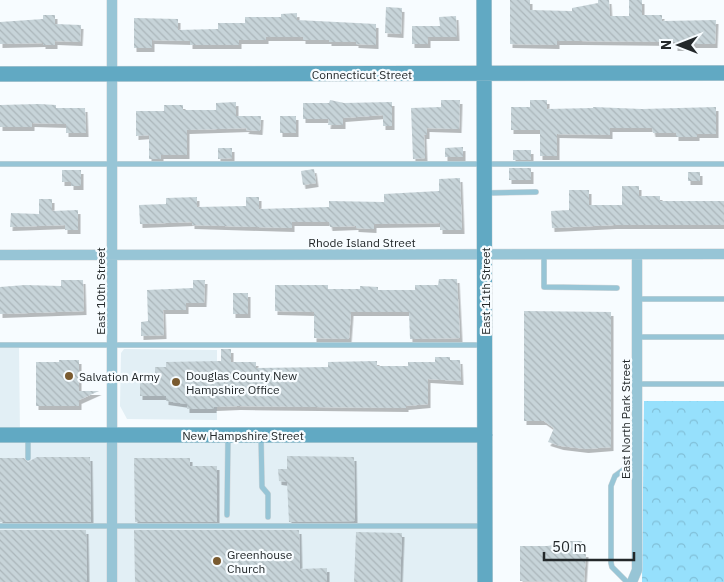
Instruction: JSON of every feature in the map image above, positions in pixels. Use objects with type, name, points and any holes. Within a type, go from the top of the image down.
[{"type":"street","name":"East 10th Street","points":[[112,0],[112,582]]},
{"type":"street","name":"East 11th Street","points":[[484,0],[486,254],[485,582]]},
{"type":"street","name":"Connecticut Street","points":[[0,74],[724,73]]},
{"type":"street","name":"Rhode Island Street","points":[[0,255],[724,254]]},
{"type":"street","name":"East North Park Street","points":[[632,582],[637,570],[637,255]]},
{"type":"street","name":"New Hampshire Street","points":[[0,436],[485,435]]},
{"type":"lane","points":[[0,164],[724,164]]},
{"type":"lane","points":[[485,193],[536,192]]},
{"type":"lane","points":[[544,254],[544,288],[617,288]]},
{"type":"lane","points":[[637,299],[724,298]]},
{"type":"lane","points":[[637,337],[724,336]]},
{"type":"lane","points":[[0,344],[485,345]]},
{"type":"lane","points":[[637,384],[724,384]]},
{"type":"lane","points":[[28,435],[28,458]]},
{"type":"lane","points":[[227,515],[228,435]]},
{"type":"lane","points":[[261,435],[262,488],[268,494],[268,517]]},
{"type":"lane","points":[[627,582],[612,568],[611,563],[611,486],[615,476],[637,459]]},
{"type":"lane","points":[[0,526],[485,526]]},
{"type":"shaded area","points":[[0,345],[19,345],[20,435],[485,435],[485,582],[0,582]]},
{"type":"shaded area","points":[[124,349],[217,350],[217,420],[127,419],[120,406],[121,353]]},
{"type":"green space","points":[[644,401],[724,401],[724,582],[642,582]]},
{"type":"building","points":[[510,0],[530,0],[530,10],[572,11],[572,8],[598,3],[598,0],[609,0],[610,16],[629,16],[629,0],[642,0],[642,15],[662,15],[662,21],[716,20],[715,44],[688,44],[688,47],[675,47],[675,42],[557,41],[557,45],[510,44]]},
{"type":"building","points":[[386,7],[402,8],[401,34],[385,33]]},
{"type":"building","points":[[297,13],[297,20],[376,24],[376,45],[356,44],[356,42],[329,42],[329,40],[303,40],[303,37],[266,37],[266,40],[239,40],[239,45],[190,45],[190,41],[152,40],[152,48],[134,48],[134,18],[178,19],[178,30],[218,29],[218,23],[245,23],[245,17],[281,17],[281,14]]},
{"type":"building","points":[[43,15],[55,15],[55,24],[81,25],[80,42],[55,41],[55,45],[43,45],[43,43],[0,44],[0,22],[43,19]]},
{"type":"building","points":[[456,16],[457,37],[428,37],[428,44],[412,44],[412,26],[440,26],[439,17]]},
{"type":"building","points":[[330,100],[344,103],[392,102],[392,126],[383,126],[383,115],[343,118],[343,125],[328,125],[329,119],[303,119],[303,103],[329,103]]},
{"type":"building","points":[[441,100],[460,100],[459,129],[427,128],[427,135],[424,135],[425,158],[413,159],[411,108],[441,107]]},
{"type":"building","points":[[530,100],[547,100],[547,109],[716,107],[716,134],[697,134],[697,137],[676,137],[676,133],[653,133],[652,128],[610,128],[610,135],[557,134],[557,156],[540,156],[540,130],[511,130],[511,107],[530,107]]},
{"type":"building","points":[[236,102],[236,116],[261,116],[260,131],[246,130],[247,128],[187,130],[187,155],[161,155],[161,159],[149,159],[149,135],[136,136],[136,111],[164,111],[164,105],[183,105],[183,110],[216,110],[216,103]]},
{"type":"building","points":[[0,105],[56,105],[56,108],[85,108],[86,133],[66,133],[66,124],[32,123],[32,127],[0,127]]},
{"type":"building","points":[[280,116],[296,116],[296,133],[280,133]]},
{"type":"building","points":[[463,147],[463,157],[445,157],[445,148]]},
{"type":"building","points":[[218,148],[232,148],[232,158],[218,159]]},
{"type":"building","points":[[513,150],[531,150],[531,160],[513,160]]},
{"type":"building","points":[[509,168],[531,168],[531,180],[509,180]]},
{"type":"building","points":[[314,169],[316,183],[303,185],[301,171]]},
{"type":"building","points":[[62,170],[81,170],[81,186],[71,186],[71,182],[62,182]]},
{"type":"building","points":[[688,172],[700,172],[700,181],[688,181]]},
{"type":"building","points":[[460,178],[462,230],[440,230],[440,223],[374,224],[374,229],[356,228],[356,226],[330,227],[329,222],[292,222],[292,228],[192,225],[192,222],[140,224],[139,205],[166,204],[166,198],[197,197],[197,207],[246,206],[246,197],[259,197],[259,209],[329,207],[329,201],[384,202],[384,194],[439,191],[439,179]]},
{"type":"building","points":[[622,186],[639,186],[639,196],[660,196],[660,201],[724,201],[724,225],[614,225],[552,228],[551,211],[569,210],[569,190],[589,190],[589,205],[622,205]]},
{"type":"building","points":[[39,199],[52,199],[52,211],[78,210],[78,230],[65,230],[65,225],[10,227],[11,213],[39,214]]},
{"type":"building","points":[[439,279],[457,279],[460,338],[410,339],[409,312],[351,312],[349,339],[314,338],[314,312],[275,311],[275,285],[328,285],[328,289],[360,289],[360,286],[378,287],[378,290],[415,290],[415,285],[438,285]]},
{"type":"building","points":[[61,280],[83,280],[84,311],[0,314],[0,287],[25,285],[61,286]]},
{"type":"building","points":[[193,280],[205,280],[204,303],[186,303],[186,310],[163,310],[164,335],[141,336],[141,322],[148,321],[147,290],[193,288]]},
{"type":"building","points":[[233,293],[248,293],[248,314],[233,314]]},
{"type":"building","points":[[524,311],[611,312],[611,447],[586,449],[561,446],[548,442],[554,428],[544,421],[524,421]]},
{"type":"building","points":[[221,349],[231,349],[231,362],[256,362],[256,368],[328,367],[328,362],[377,361],[377,366],[408,366],[408,362],[435,362],[435,357],[450,357],[450,360],[460,360],[461,381],[428,379],[428,404],[406,406],[406,408],[238,406],[214,407],[214,409],[187,409],[187,404],[166,401],[166,396],[140,396],[140,381],[145,381],[147,373],[155,373],[155,367],[166,367],[166,362],[221,361]]},
{"type":"building","points":[[59,360],[79,360],[79,391],[99,391],[79,400],[79,406],[36,406],[36,362],[59,362]]},
{"type":"building","points":[[287,456],[354,457],[355,521],[289,522],[287,482],[279,481],[278,469],[287,469]]},
{"type":"building","points":[[37,457],[90,457],[91,522],[0,522],[0,458],[24,458],[28,462]]},
{"type":"building","points":[[134,458],[190,458],[190,466],[217,466],[217,522],[135,522]]},
{"type":"building","points":[[0,530],[86,530],[87,582],[0,582]]},
{"type":"building","points":[[134,530],[299,530],[300,569],[327,568],[327,582],[135,582]]},
{"type":"building","points":[[356,532],[402,533],[400,582],[354,582]]},
{"type":"building","points":[[554,541],[582,541],[582,553],[586,553],[584,582],[520,581],[520,546],[554,545]]},
{"type":"place","name":"Salvation Army","points":[[69,376]]},
{"type":"place","name":"Douglas County New Hampshire Office","points":[[176,382]]},
{"type":"place","name":"Greenhouse Church","points":[[217,561]]}]
